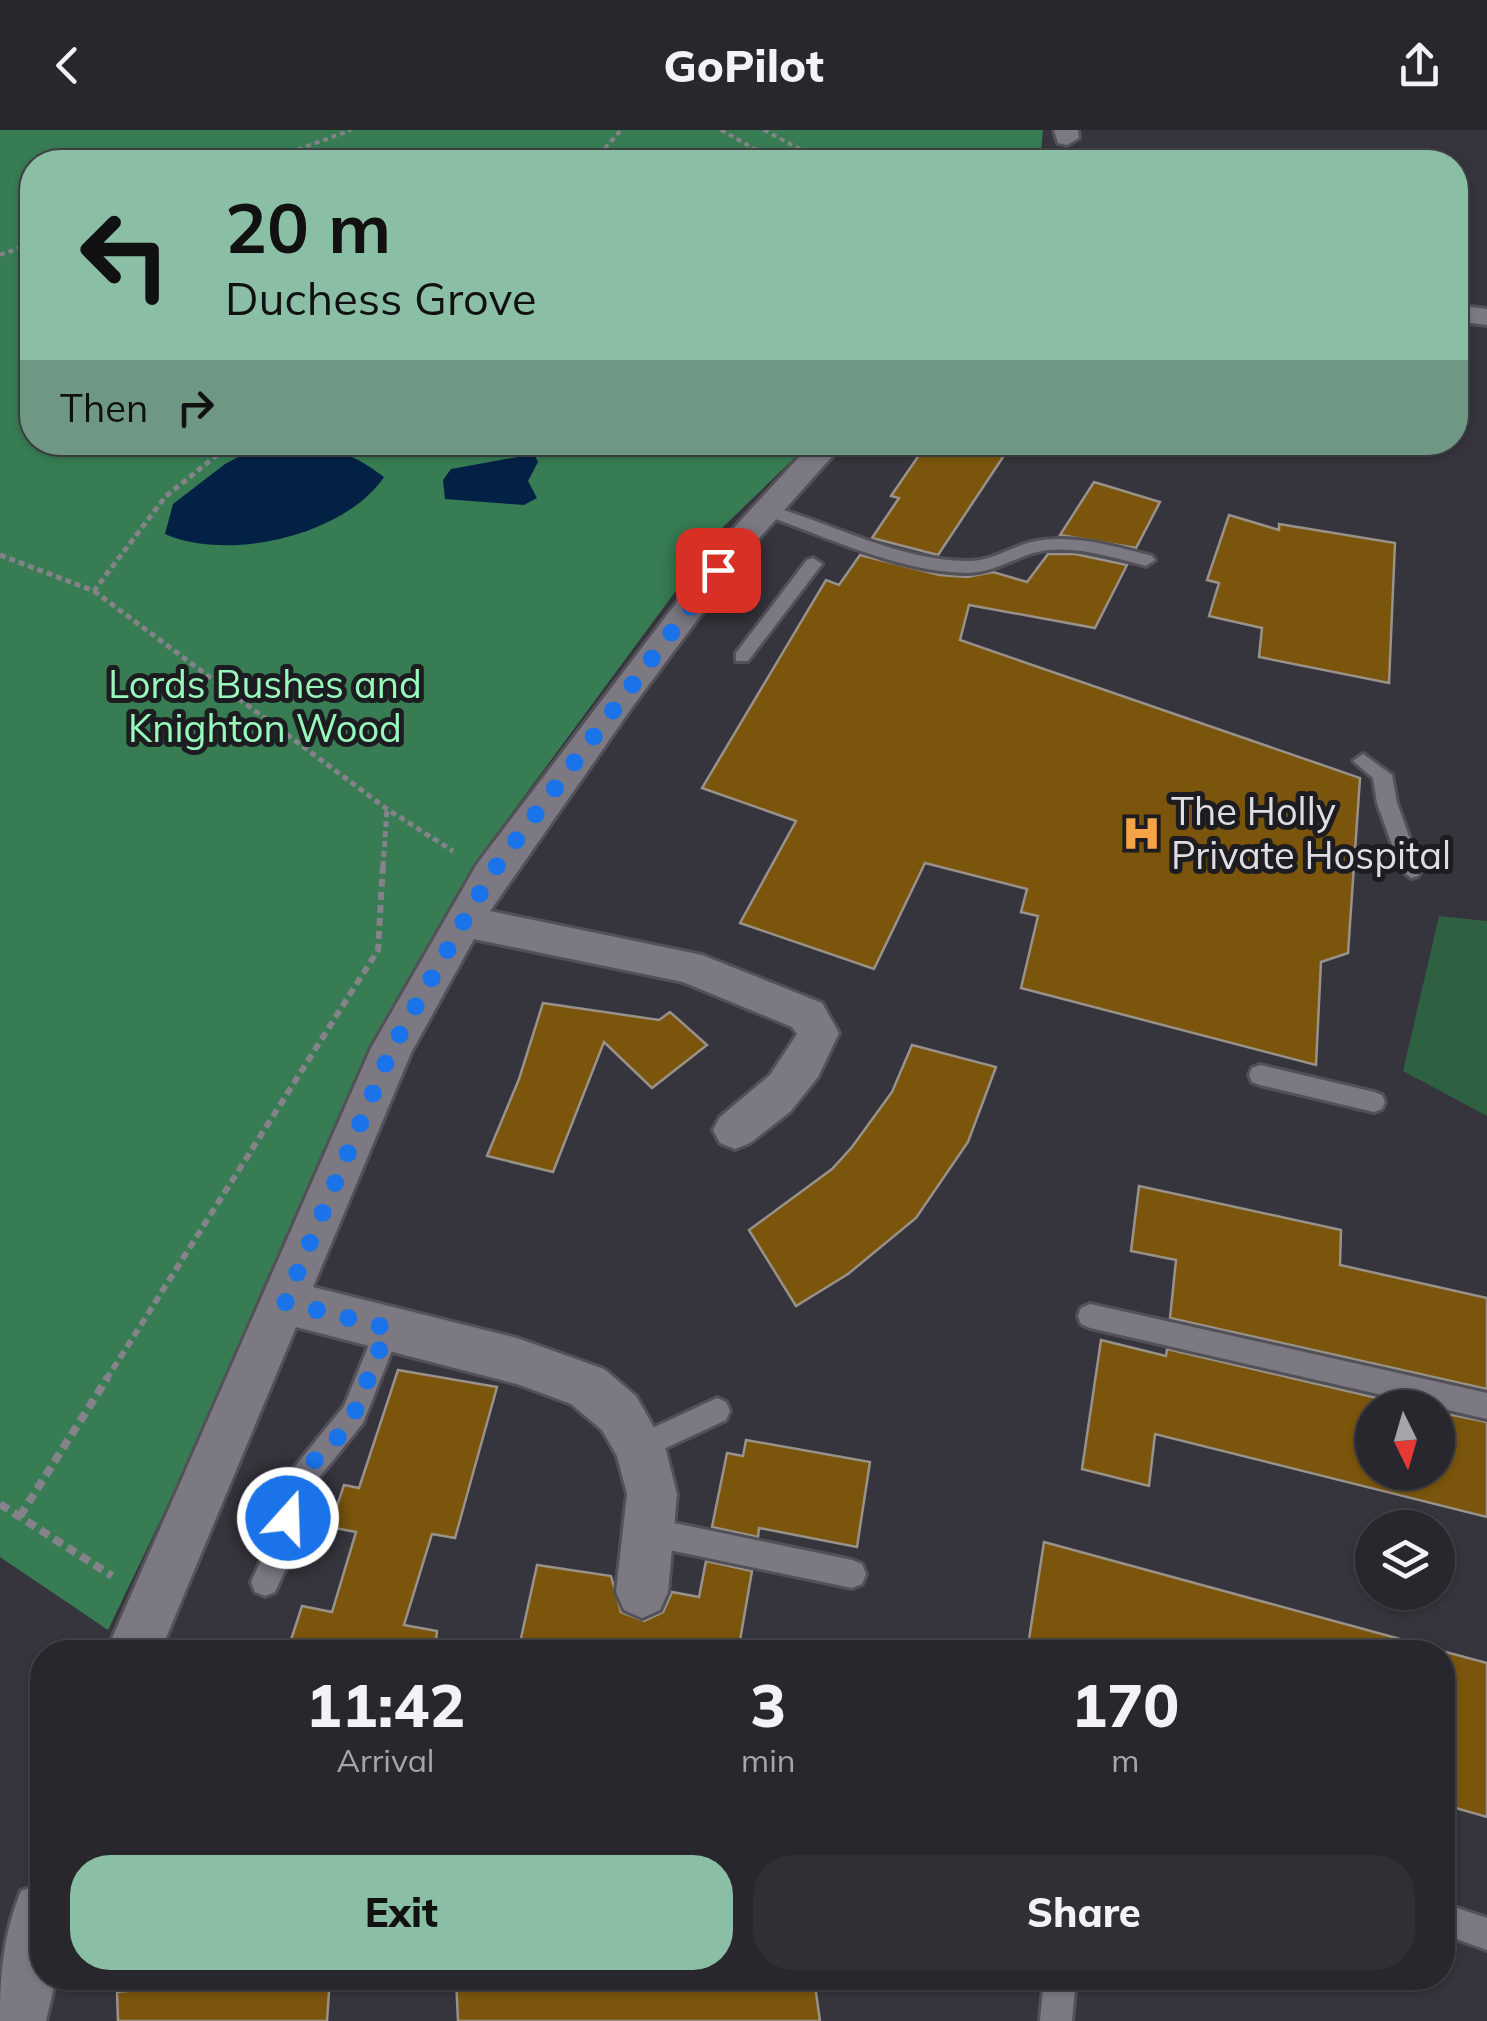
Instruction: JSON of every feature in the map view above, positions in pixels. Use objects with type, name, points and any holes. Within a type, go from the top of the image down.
[{"type":"street","points":[[138,1640],[392,1048],[464,921],[491,874],[621,697],[768,510],[818,455]]},
{"type":"street","points":[[464,921],[688,967],[807,1015],[818,1034],[806,1066],[775,1101],[736,1130]]},
{"type":"street","points":[[285,1302],[517,1361],[587,1386],[619,1413],[640,1447],[652,1494],[642,1592]]},
{"type":"street","points":[[16,2021],[30,1962]]},
{"type":"lane","points":[[768,510],[932,563],[998,563],[1036,546],[1080,544],[1146,560]]},
{"type":"lane","points":[[742,657],[813,564]]},
{"type":"lane","points":[[1363,761],[1382,775],[1386,804],[1411,870]]},
{"type":"lane","points":[[1260,1075],[1374,1102]]},
{"type":"lane","points":[[1090,1316],[1487,1406]]},
{"type":"lane","points":[[265,1582],[286,1538],[298,1483],[354,1414],[388,1328]]},
{"type":"lane","points":[[640,1447],[717,1411]]},
{"type":"lane","points":[[650,1532],[852,1574]]},
{"type":"lane","points":[[1455,1923],[1487,1934]]},
{"type":"lane","points":[[1056,2021],[1059,1990]]},
{"type":"path","points":[[297,150],[351,130]]},
{"type":"path","points":[[604,150],[621,130]]},
{"type":"path","points":[[721,130],[757,150]]},
{"type":"path","points":[[764,130],[802,150]]},
{"type":"path","points":[[94,591],[165,497],[218,455]]},
{"type":"path","points":[[0,555],[94,591],[388,809],[491,874]]},
{"type":"path","points":[[20,1516],[378,950],[388,809]]},
{"type":"path","points":[[0,1504],[154,1604]]},
{"type":"green space","name":"Lords Bushes and Knighton Wood","points":[[0,130],[1043,130],[1041,150],[20,150],[20,455],[798,455],[723,527],[475,863],[108,1630],[0,1557]]},
{"type":"green space","points":[[1439,916],[1487,921],[1487,1116],[1403,1071]]},
{"type":"water","points":[[242,455],[347,455],[384,477],[366,498],[342,515],[283,538],[220,545],[165,534],[173,504]]},
{"type":"water","points":[[534,455],[538,462],[528,481],[537,498],[524,505],[445,499],[443,480],[451,469]]},
{"type":"building","points":[[919,455],[1004,455],[938,555],[872,538],[899,498],[891,496]]},
{"type":"building","points":[[1094,482],[1160,502],[1136,548],[1060,535]]},
{"type":"building","points":[[1229,515],[1279,530],[1279,524],[1395,543],[1389,683],[1259,657],[1262,628],[1209,616],[1219,583],[1207,580]]},
{"type":"building","points":[[1048,554],[1075,554],[1127,565],[1095,628],[969,605],[960,640],[1360,778],[1348,953],[1321,962],[1316,1065],[1021,988],[1038,916],[1021,912],[1027,889],[925,863],[874,969],[740,923],[796,821],[702,788],[826,580],[839,585],[860,555],[940,575],[967,577],[993,572],[1027,582]]},
{"type":"building","points":[[543,1003],[659,1020],[670,1012],[707,1045],[652,1088],[604,1042],[553,1172],[487,1156],[519,1079]]},
{"type":"building","points":[[912,1045],[996,1067],[968,1142],[916,1218],[848,1274],[796,1306],[749,1230],[832,1169],[852,1147],[892,1092]]},
{"type":"building","points":[[1139,1186],[1341,1230],[1340,1265],[1487,1298],[1487,1389],[1170,1318],[1176,1260],[1131,1251]]},
{"type":"building","points":[[1101,1340],[1166,1356],[1167,1349],[1355,1393],[1355,1484],[1155,1434],[1149,1486],[1082,1469]]},
{"type":"building","points":[[398,1370],[497,1387],[455,1538],[432,1534],[404,1625],[437,1631],[436,1640],[291,1640],[302,1606],[332,1612],[356,1532],[330,1527],[344,1485],[359,1488]]},
{"type":"building","points":[[1455,1415],[1487,1422],[1487,1517],[1379,1490],[1455,1490]]},
{"type":"building","points":[[746,1440],[870,1462],[857,1547],[759,1528],[758,1537],[712,1527],[727,1453],[743,1456]]},
{"type":"building","points":[[1044,1542],[1400,1639],[1400,1640],[1029,1640]]},
{"type":"building","points":[[706,1561],[752,1571],[740,1640],[521,1640],[537,1565],[611,1576],[621,1612],[644,1621],[663,1612],[672,1592],[699,1597]]},
{"type":"building","points":[[1455,1654],[1487,1663],[1487,1817],[1455,1808]]},
{"type":"building","points":[[329,1990],[327,2021],[118,2021],[117,1992]]},
{"type":"building","points":[[457,1990],[816,1990],[820,2021],[458,2021]]},
{"type":"place","name":"The Holly Private Hospital","points":[[1141,833]]},
{"type":"route","points":[[288,1518],[298,1483],[354,1414],[388,1328],[285,1302],[392,1048],[491,874],[718,570]]}]
